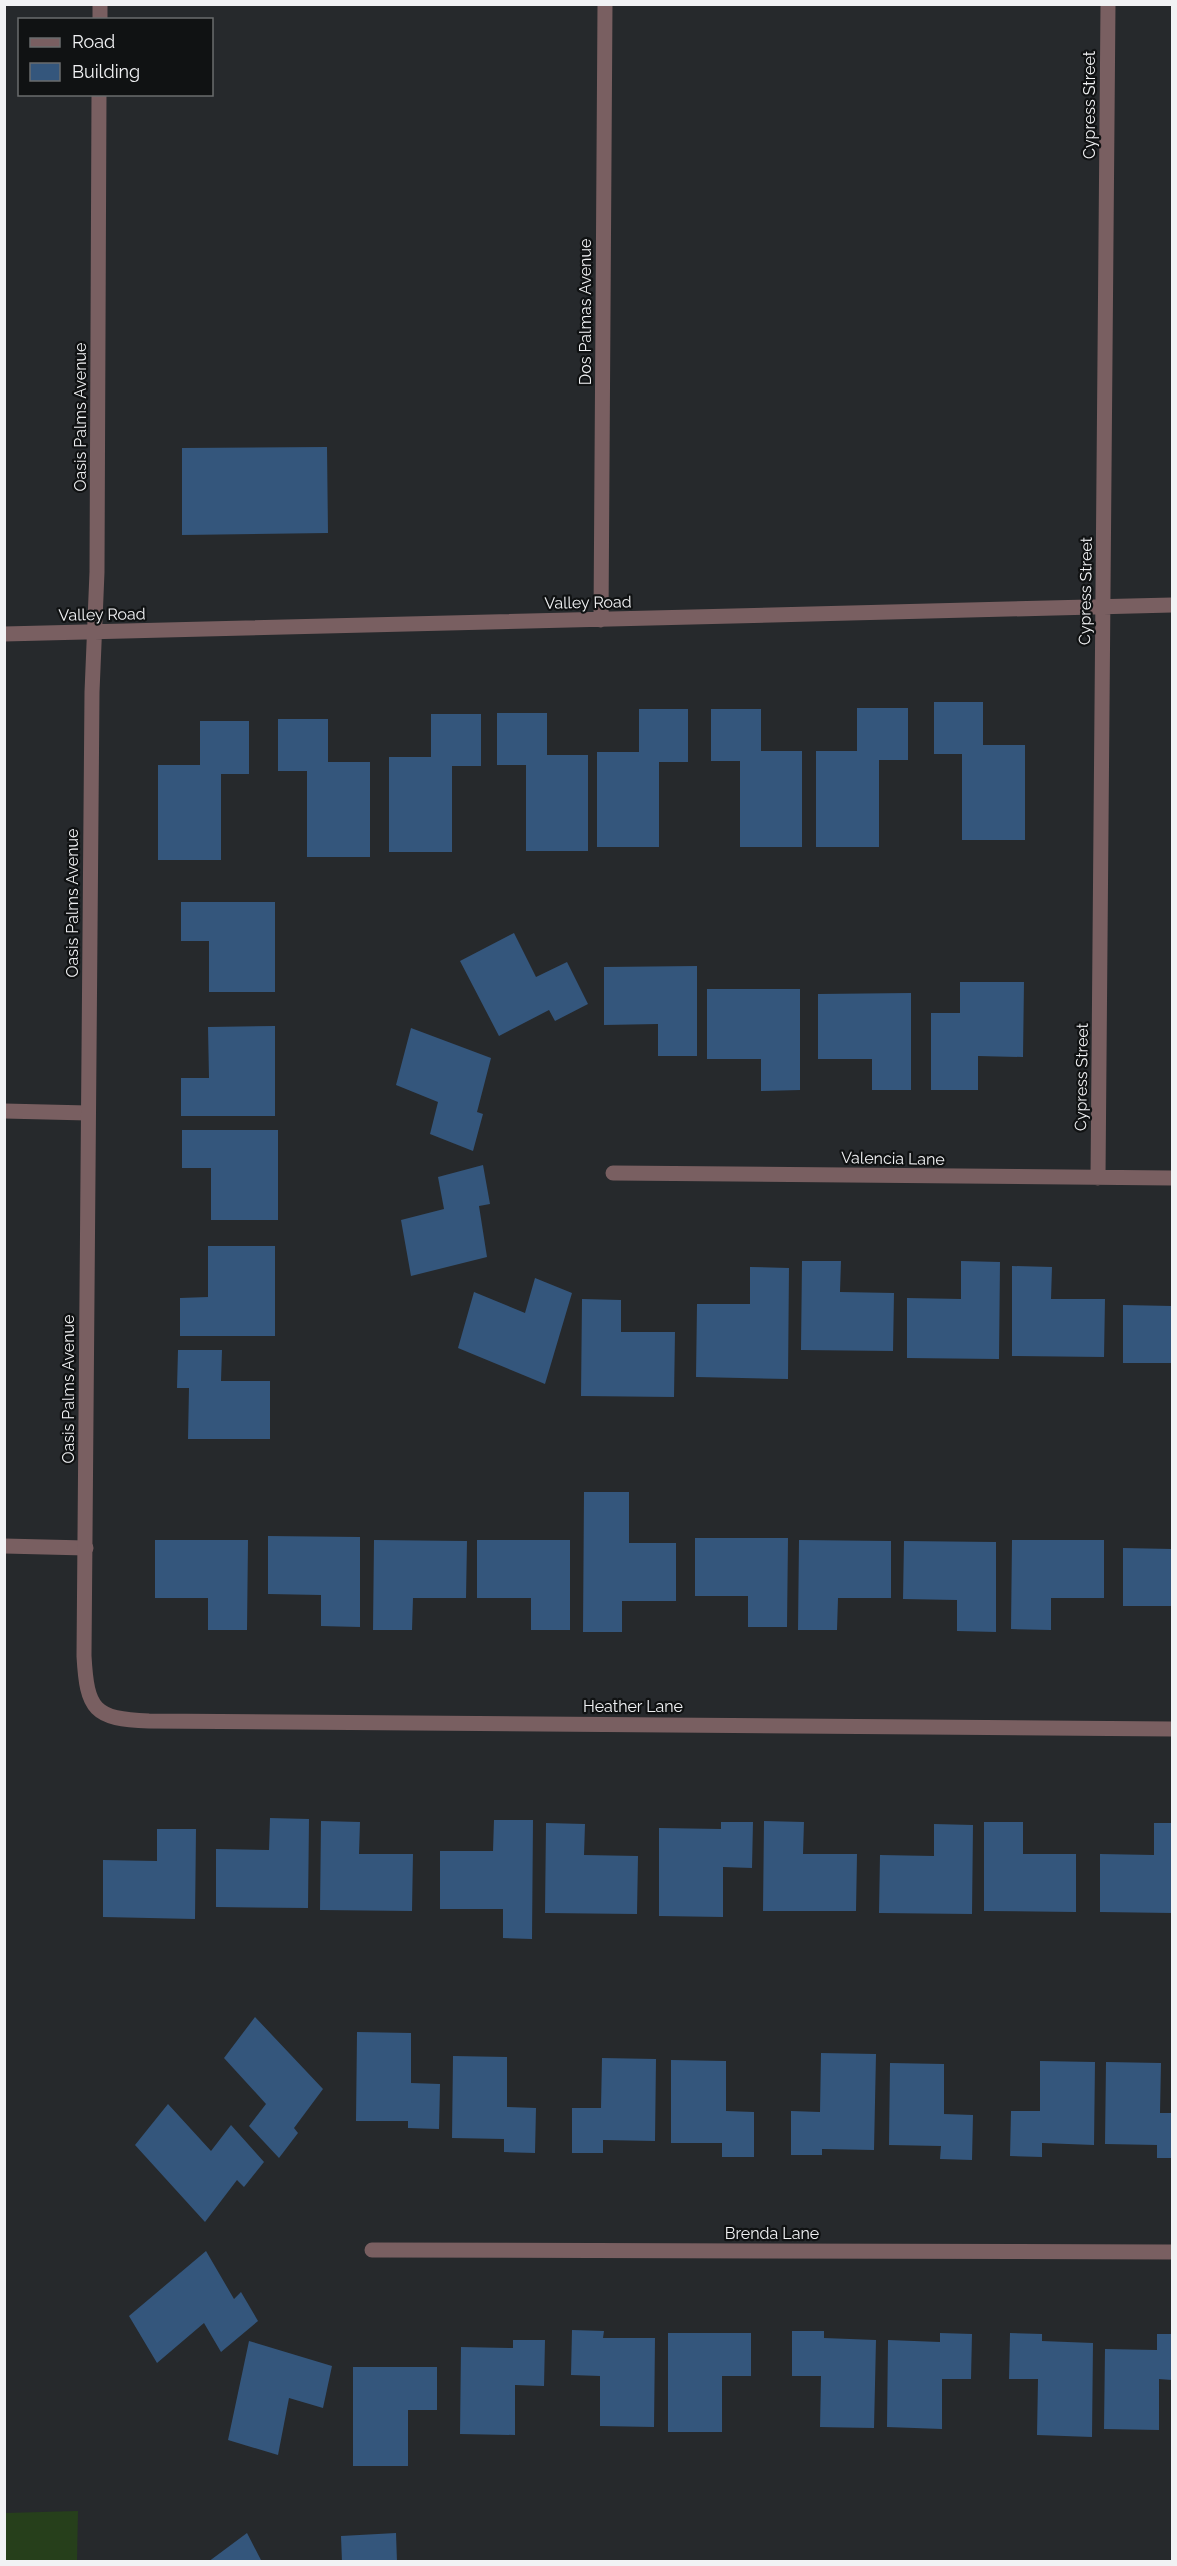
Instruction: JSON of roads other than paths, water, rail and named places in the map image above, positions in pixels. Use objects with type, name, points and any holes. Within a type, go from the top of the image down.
[{"type":"street","name":"Dos Palmas Avenue","points":[[602,620],[604,4]]},
{"type":"street","name":"Cypress Street","points":[[1098,1178],[1108,4]]},
{"type":"street","name":"Oasis Palms Avenue","points":[[96,1709],[86,1689],[84,1656],[88,1113],[94,632],[97,560],[99,96]]},
{"type":"street","name":"Valley Road","points":[[4,634],[1173,605]]},
{"type":"street","points":[[4,1112],[88,1113]]},
{"type":"street","name":"Valencia Lane","points":[[613,1173],[1173,1178]]},
{"type":"street","points":[[4,1546],[86,1548]]},
{"type":"street","name":"Heather Lane","points":[[96,1709],[117,1720],[149,1721],[1173,1729]]},
{"type":"street","name":"Brenda Lane","points":[[372,2250],[1173,2252]]}]
